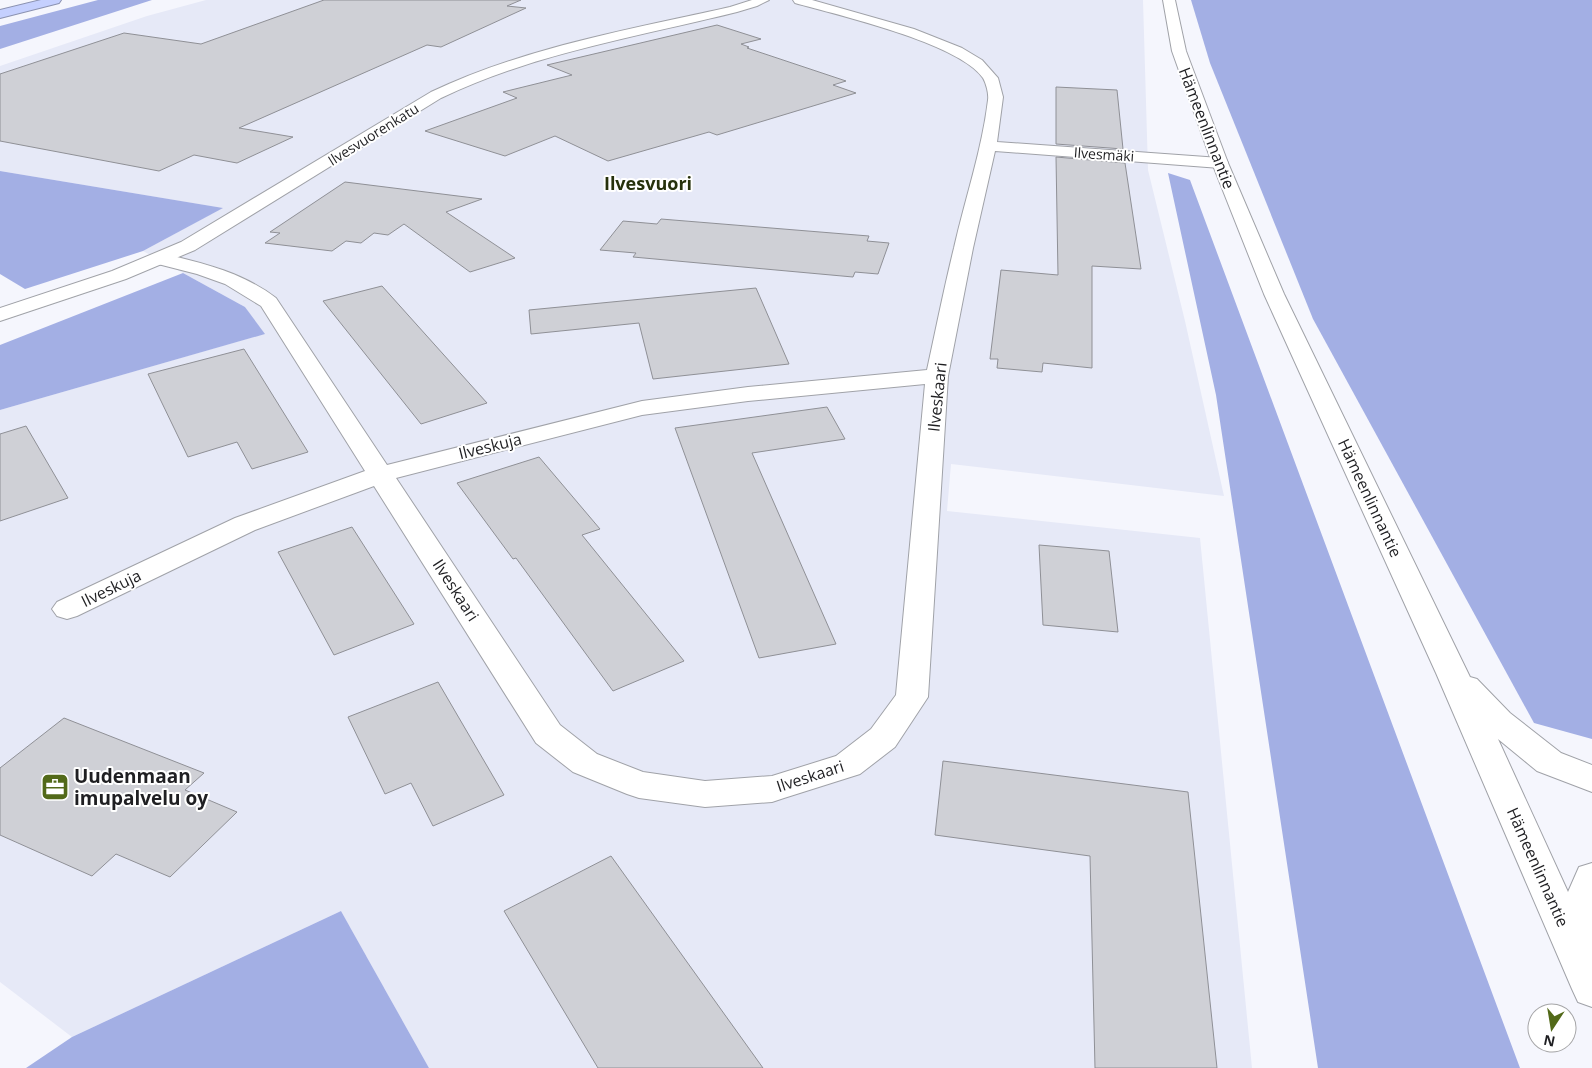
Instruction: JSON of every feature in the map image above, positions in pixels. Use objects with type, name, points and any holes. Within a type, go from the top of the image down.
[{"type":"highway","points":[[0,14],[55,0]]},
{"type":"street","name":"Ilvesvuorenkatu","points":[[0,315],[94,284],[188,246],[458,83],[499,66],[548,52],[763,0]]},
{"type":"street","name":"Ilveskaari","points":[[162,258],[232,279],[257,292],[270,302],[548,734],[585,763],[639,785],[705,794],[772,789],[848,765],[883,738],[912,697],[937,376],[963,248],[988,146],[996,97],[991,78],[976,63],[957,51],[935,41],[799,0]]},
{"type":"street","name":"Hämeenlinnantie","points":[[1169,0],[1178,51],[1220,163],[1278,303],[1452,673],[1592,989]]},
{"type":"street","name":"Ilvesmäki","points":[[988,146],[1220,163]]},
{"type":"street","name":"Ilveskuja","points":[[67,609],[245,524],[380,475],[642,408],[748,394],[937,376]]},
{"type":"street","points":[[1452,673],[1498,722],[1549,762],[1592,779]]},
{"type":"street","points":[[1592,878],[1587,886],[1586,919],[1592,947]]},
{"type":"shaded area","points":[[98,0],[152,0],[0,49],[0,26]]},
{"type":"shaded area","points":[[206,0],[1143,0],[1148,170],[1185,321],[1224,496],[951,464],[947,511],[1200,538],[1252,1068],[429,1068],[341,911],[72,1037],[0,982],[0,410],[264,334],[245,307],[143,251],[222,208],[0,171],[0,66],[147,16]]},
{"type":"shaded area","points":[[1191,0],[1592,0],[1592,739],[1534,723],[1313,319],[1210,63]]},
{"type":"shaded area","points":[[0,171],[223,208],[143,251],[25,289],[0,274]]},
{"type":"shaded area","points":[[1168,173],[1190,180],[1520,1068],[1318,1068],[1216,395]]},
{"type":"shaded area","points":[[183,273],[245,307],[265,334],[0,410],[0,345]]},
{"type":"shaded area","points":[[341,911],[429,1068],[26,1068],[72,1037]]},
{"type":"building","points":[[324,0],[521,0],[507,6],[526,8],[441,47],[427,45],[239,128],[293,137],[237,163],[194,155],[159,171],[0,141],[0,74],[124,33],[201,44]]},
{"type":"building","points":[[717,25],[761,39],[741,44],[749,47],[747,48],[846,81],[833,85],[856,93],[717,135],[709,132],[608,161],[555,136],[505,156],[425,131],[517,98],[503,92],[572,75],[547,65]]},
{"type":"building","points":[[1056,87],[1117,90],[1123,149],[1056,144]]},
{"type":"building","points":[[1056,157],[1125,163],[1141,269],[1092,266],[1092,368],[1043,363],[1042,372],[997,368],[998,359],[990,359],[1001,270],[1058,275]]},
{"type":"building","points":[[345,182],[482,199],[446,212],[515,258],[470,272],[404,224],[388,235],[374,233],[361,243],[346,241],[332,251],[265,243],[280,233],[270,232]]},
{"type":"building","points":[[661,219],[869,236],[867,241],[889,243],[878,274],[855,272],[853,277],[633,257],[636,253],[600,250],[623,221],[657,224]]},
{"type":"building","points":[[382,286],[487,403],[421,424],[323,301]]},
{"type":"building","points":[[756,288],[789,364],[653,379],[639,323],[531,334],[529,310]]},
{"type":"building","points":[[244,349],[308,452],[252,469],[237,442],[188,457],[148,374]]},
{"type":"building","points":[[827,407],[845,439],[752,453],[836,644],[759,658],[675,428]]},
{"type":"building","points":[[26,426],[68,498],[0,521],[0,434]]},
{"type":"building","points":[[539,457],[600,529],[582,535],[684,661],[613,691],[516,558],[513,559],[457,483]]},
{"type":"building","points":[[352,527],[414,624],[334,655],[278,552]]},
{"type":"building","points":[[1039,545],[1109,551],[1118,632],[1043,625]]},
{"type":"building","points":[[438,682],[504,795],[433,826],[411,783],[385,794],[348,717]]},
{"type":"building","points":[[64,718],[204,773],[185,790],[237,812],[170,877],[116,854],[92,876],[0,835],[0,768]]},
{"type":"building","points":[[943,761],[1188,792],[1217,1068],[1095,1068],[1090,856],[935,835]]},
{"type":"building","points":[[611,856],[763,1068],[598,1068],[504,911]]},
{"type":"place","name":"Uudenmaan imupalvelu oy","points":[[55,787]]},
{"type":"district","name":"Ilvesvuori","points":[[648,183]]}]
